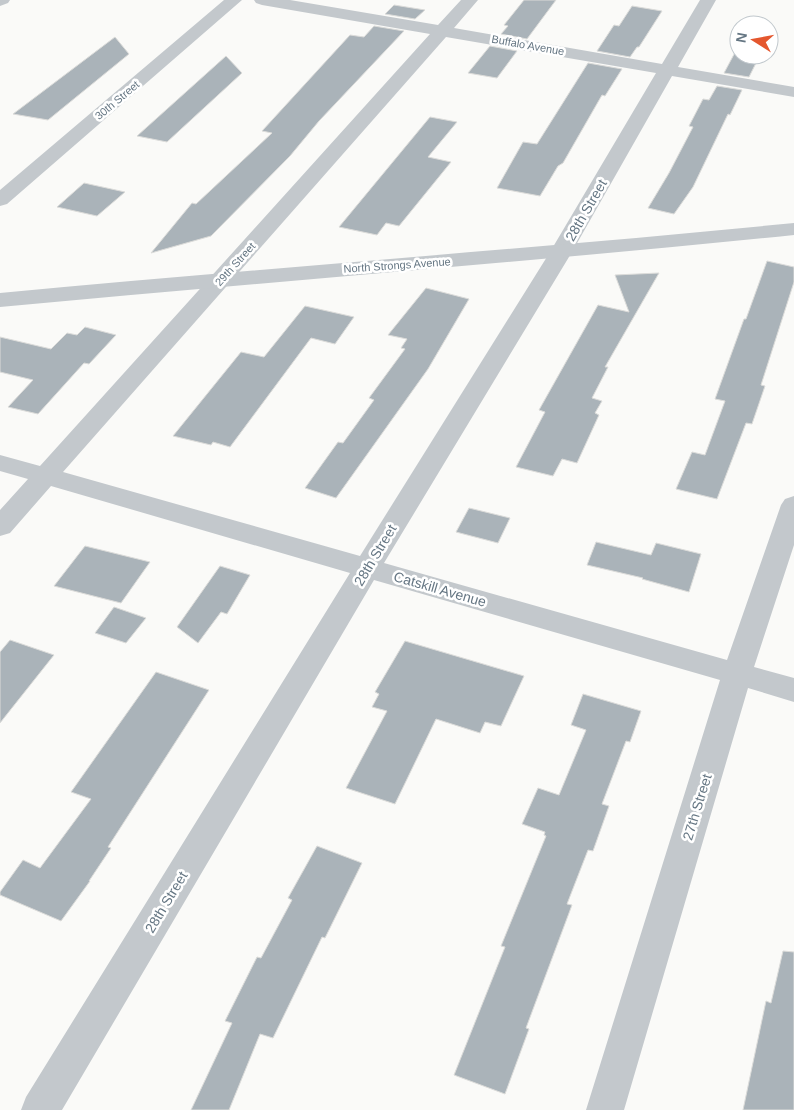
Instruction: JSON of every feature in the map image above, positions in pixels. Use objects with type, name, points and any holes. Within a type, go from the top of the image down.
[{"type":"street","name":"30th Street","points":[[0,200],[234,0]]},
{"type":"street","name":"Buffalo Avenue","points":[[262,0],[794,92]]},
{"type":"street","name":"29th Street","points":[[0,527],[470,0]]},
{"type":"street","name":"28th Street","points":[[40,1110],[367,568],[561,252],[708,0]]},
{"type":"street","name":"North Strongs Avenue","points":[[0,300],[222,279],[561,252],[794,229]]},
{"type":"street","name":"Catskill Avenue","points":[[0,463],[794,690]]},
{"type":"street","name":"27th Street","points":[[605,1110],[738,674],[794,505]]},
{"type":"building","points":[[524,0],[556,0],[527,39],[501,34],[508,26],[504,25]]},
{"type":"building","points":[[394,5],[425,10],[415,19],[385,14]]},
{"type":"building","points":[[632,6],[662,11],[639,47],[630,57],[597,51],[614,25],[619,26]]},
{"type":"building","points":[[374,26],[404,31],[319,121],[290,156],[211,236],[151,253],[192,203],[196,204],[272,133],[262,131],[350,35],[364,37]]},
{"type":"building","points":[[115,37],[129,54],[48,120],[13,114]]},
{"type":"building","points":[[490,46],[517,51],[497,78],[468,73]]},
{"type":"building","points":[[226,56],[242,73],[167,142],[137,136]]},
{"type":"building","points":[[588,63],[622,69],[605,96],[602,95],[563,163],[558,166],[540,196],[497,188],[523,142],[537,144]]},
{"type":"building","points":[[729,64],[755,65],[749,77],[724,73]]},
{"type":"building","points":[[717,86],[742,90],[730,115],[728,114],[693,187],[674,214],[648,208],[693,127],[689,126],[703,99],[709,100]]},
{"type":"building","points":[[430,117],[457,122],[428,157],[451,162],[399,226],[386,223],[377,235],[339,227]]},
{"type":"building","points":[[84,183],[125,192],[97,216],[57,207]]},
{"type":"building","points":[[767,261],[794,267],[794,282],[761,385],[765,386],[752,424],[746,423],[717,499],[676,489],[692,452],[705,455],[725,401],[715,399]]},
{"type":"building","points":[[659,273],[605,367],[608,367],[592,398],[602,401],[595,413],[599,415],[577,463],[562,459],[553,476],[516,467],[545,412],[539,410],[598,305],[629,312],[615,275]]},
{"type":"building","points":[[426,288],[469,299],[428,369],[336,498],[305,488],[338,442],[343,443],[374,400],[369,398],[405,349],[401,348],[407,339],[388,335]]},
{"type":"building","points":[[305,306],[354,317],[335,344],[311,338],[230,447],[213,442],[211,445],[173,436],[241,352],[264,357]]},
{"type":"building","points":[[85,327],[116,335],[89,364],[84,363],[38,414],[8,407],[33,380],[0,372],[0,337],[51,349],[67,333],[77,335]]},
{"type":"building","points":[[469,508],[510,518],[498,543],[456,532]]},
{"type":"building","points":[[596,542],[651,555],[656,543],[701,554],[689,592],[643,578],[587,565]]},
{"type":"building","points":[[85,546],[150,562],[121,603],[54,586]]},
{"type":"building","points":[[220,566],[250,575],[227,614],[221,612],[198,643],[177,627]]},
{"type":"building","points":[[114,607],[146,618],[126,643],[95,633]]},
{"type":"building","points":[[10,640],[54,655],[0,723],[0,652]]},
{"type":"building","points":[[405,641],[524,676],[501,726],[485,722],[480,733],[436,719],[395,804],[346,788],[387,711],[372,707],[379,694],[375,692]]},
{"type":"building","points":[[156,672],[209,690],[108,847],[111,848],[90,881],[61,921],[0,895],[0,892],[23,860],[40,868],[91,799],[71,792]]},
{"type":"building","points":[[583,694],[641,711],[630,742],[626,741],[602,804],[609,806],[593,851],[588,850],[567,904],[572,905],[526,1028],[529,1029],[505,1094],[454,1075],[505,947],[501,946],[546,836],[544,835],[545,832],[522,824],[538,788],[559,795],[586,730],[571,725]]},
{"type":"building","points":[[317,846],[362,863],[325,938],[322,937],[273,1038],[260,1034],[229,1110],[191,1110],[232,1023],[225,1021],[257,957],[261,958],[292,900],[288,898]]},
{"type":"building","points":[[783,951],[794,952],[794,1110],[743,1110],[766,1001],[771,1003]]}]
